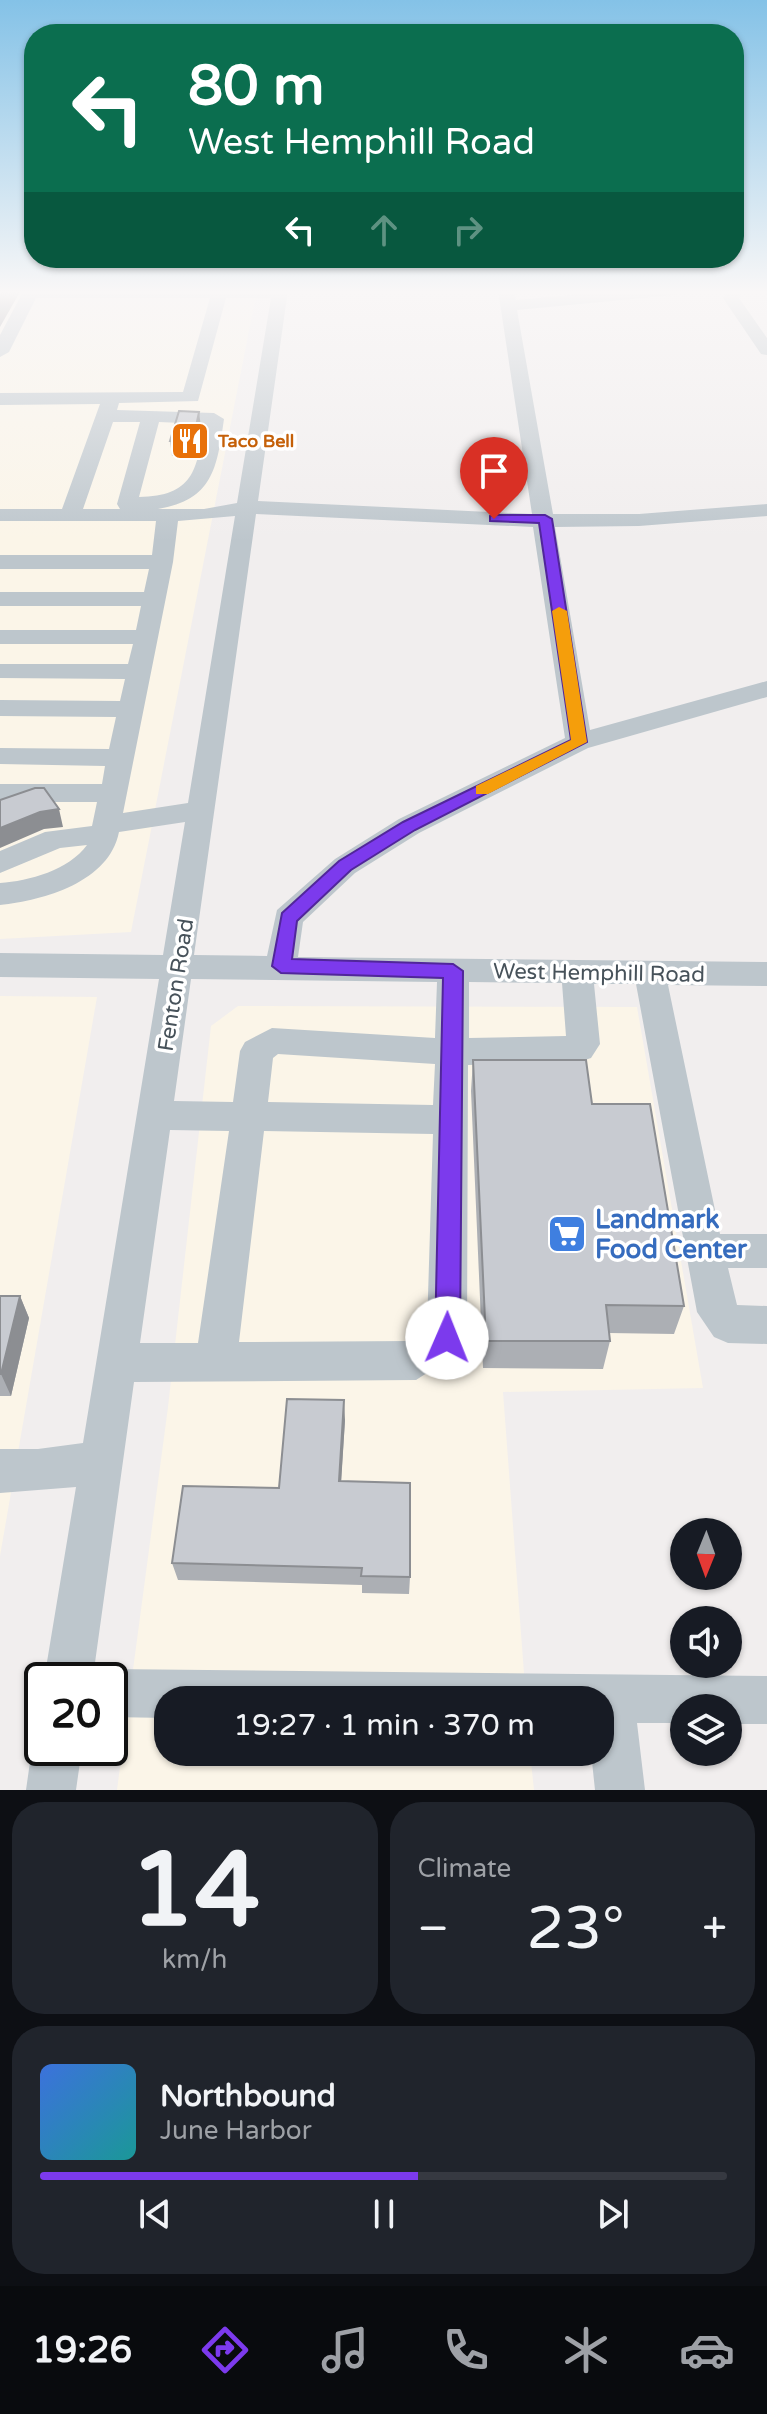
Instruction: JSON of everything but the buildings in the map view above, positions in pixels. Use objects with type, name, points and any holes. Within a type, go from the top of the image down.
[{"type":"street","points":[[108,407],[191,397],[197,374]]},
{"type":"street","name":"Fenton Road","points":[[71,1662],[180,966],[268,374]]},
{"type":"street","points":[[521,374],[579,742]]},
{"type":"street","points":[[0,399],[108,407],[151,416],[214,419],[203,480],[197,488],[160,504],[127,504],[151,416]]},
{"type":"street","points":[[74,504],[108,407]]},
{"type":"street","points":[[0,515],[130,493]]},
{"type":"street","points":[[74,504],[166,525]]},
{"type":"street","points":[[0,535],[166,525],[248,507],[545,519],[683,517],[767,510]]},
{"type":"street","points":[[0,894],[36,887],[81,868],[99,853],[162,562],[166,525]]},
{"type":"street","points":[[0,562],[162,562]]},
{"type":"street","points":[[0,599],[153,599]]},
{"type":"street","points":[[0,637],[146,637]]},
{"type":"street","points":[[0,671],[139,672]]},
{"type":"street","points":[[281,966],[288,918],[345,866],[409,826],[579,742],[767,689]]},
{"type":"street","points":[[0,708],[130,709]]},
{"type":"street","points":[[0,756],[118,758]]},
{"type":"street","points":[[0,793],[112,793]]},
{"type":"street","points":[[0,863],[55,839],[203,810]]},
{"type":"street","name":"West Hemphill Road","points":[[0,965],[767,974]]},
{"type":"street","points":[[117,1363],[416,1360],[447,1338],[453,971]]},
{"type":"street","points":[[216,1362],[257,1051],[272,1041],[452,1052],[579,1049],[583,1044],[577,972]]},
{"type":"street","points":[[650,973],[717,1312],[728,1324],[767,1325]]},
{"type":"street","points":[[156,1115],[451,1120]]},
{"type":"street","points":[[704,1251],[767,1251]]},
{"type":"street","points":[[0,1471],[38,1471],[102,1462]]},
{"type":"street","points":[[128,1693],[154,1694]]},
{"type":"street","points":[[614,1700],[767,1700]]},
{"type":"street","points":[[614,1736],[620,1790]]},
{"type":"street","points":[[51,1790],[54,1766]]},
{"type":"shaded area","points":[[0,374],[241,374],[131,932],[0,939]]},
{"type":"shaded area","points":[[0,996],[97,997],[0,1556]]},
{"type":"shaded area","points":[[238,1006],[637,1007],[703,1388],[503,1392],[525,1686],[154,1686],[154,1766],[531,1766],[534,1790],[117,1790],[120,1766],[128,1766],[128,1707],[168,1407],[211,1026]]},
{"type":"slow traffic","points":[[482,790],[579,742],[559,611]]},
{"type":"place","name":"Taco Bell","points":[[190,441]]},
{"type":"place","name":"Landmark Food Center","points":[[567,1234]]},
{"type":"route","points":[[447,1338],[453,971],[281,966],[288,918],[345,866],[409,826],[579,742],[545,519],[494,519]]}]
